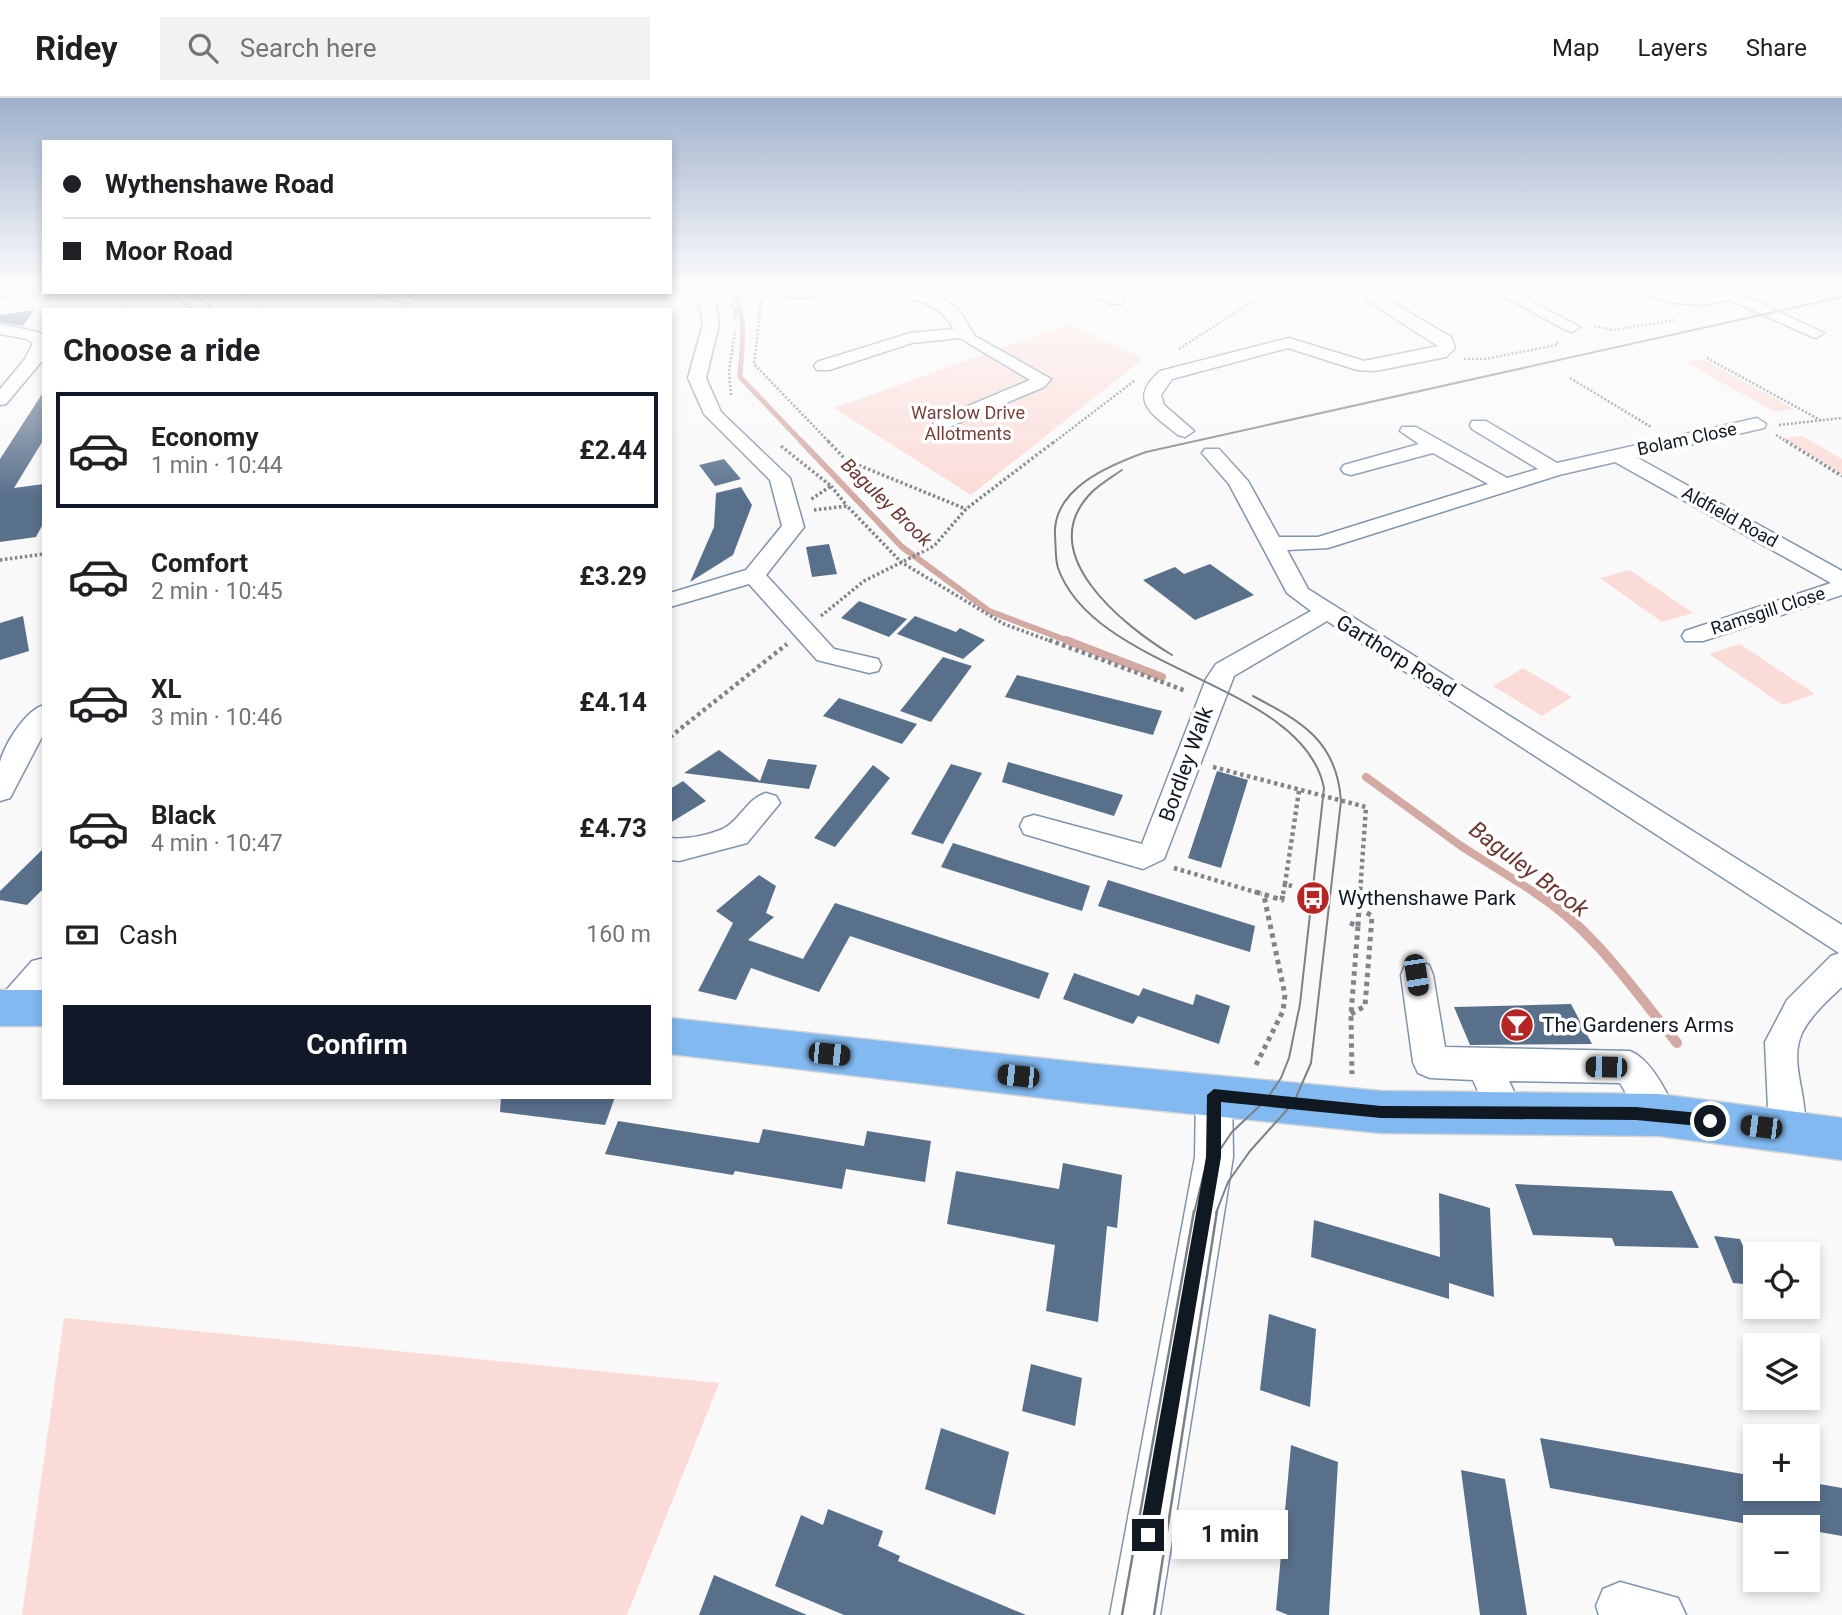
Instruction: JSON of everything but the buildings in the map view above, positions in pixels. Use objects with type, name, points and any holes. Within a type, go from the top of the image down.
[{"type":"main road","points":[[672,1036],[1348,1109],[1659,1115],[1842,1139]]},
{"type":"street","points":[[0,399],[35,356]]},
{"type":"street","points":[[672,599],[754,575],[793,527],[780,478],[713,414],[690,379],[699,356]]},
{"type":"street","points":[[823,366],[855,356]]},
{"type":"street","points":[[943,424],[1041,381],[1037,375],[999,356]]},
{"type":"street","points":[[1185,431],[1160,413],[1152,401],[1153,389],[1161,370],[1213,356]]},
{"type":"street","points":[[1334,356],[1352,364],[1375,366],[1426,356]]},
{"type":"street","name":"Bolam Close","points":[[1617,455],[1757,424]]},
{"type":"street","points":[[1479,425],[1554,470]]},
{"type":"street","points":[[1409,431],[1502,484]]},
{"type":"street","points":[[1351,469],[1435,446]]},
{"type":"street","name":"Garthorp Road","points":[[1212,453],[1238,481],[1299,593],[1842,942]]},
{"type":"street","points":[[1273,544],[1320,543],[1502,484],[1617,455]]},
{"type":"street","name":"Aldfield Road","points":[[1617,455],[1842,580]]},
{"type":"street","points":[[754,575],[826,655],[869,665]]},
{"type":"street","name":"Ramsgill Close","points":[[1694,636],[1842,587]]},
{"type":"street","name":"Bordley Walk","points":[[1143,858],[1154,851],[1214,687],[1226,670],[1326,612]]},
{"type":"street","points":[[0,791],[24,741],[42,717]]},
{"type":"street","points":[[672,849],[679,850],[737,835],[766,803]]},
{"type":"street","points":[[1034,826],[1143,858]]},
{"type":"street","points":[[1787,1130],[1790,1112],[1782,1043],[1793,1017],[1842,965]]},
{"type":"street","points":[[18,1008],[42,974]]},
{"type":"street","points":[[1416,975],[1430,1062],[1630,1067],[1659,1115]]},
{"type":"street","points":[[1484,1065],[1506,1113]]},
{"type":"street","points":[[1135,1615],[1214,1157],[1227,1096]]},
{"type":"path","points":[[731,356],[731,397]]},
{"type":"path","points":[[755,356],[754,364],[846,460],[966,509]]},
{"type":"path","points":[[901,562],[929,549],[966,509],[1181,356]]},
{"type":"path","points":[[1707,358],[1822,421]]},
{"type":"path","points":[[1570,379],[1676,442]]},
{"type":"path","points":[[1757,424],[1794,425],[1842,418]]},
{"type":"path","points":[[1757,424],[1842,476]]},
{"type":"path","points":[[831,486],[846,506],[901,562],[1004,624],[1209,700]]},
{"type":"path","points":[[789,514],[846,506]]},
{"type":"path","points":[[0,560],[42,554]]},
{"type":"path","points":[[1187,760],[1366,807],[1351,1014],[1353,1087],[1348,1109]]},
{"type":"path","points":[[1143,858],[1282,900],[1299,791]]},
{"type":"path","points":[[1284,884],[1292,886]]},
{"type":"path","points":[[1227,1096],[1283,1011],[1285,995],[1264,896]]},
{"type":"path","points":[[1351,1014],[1365,1006],[1372,916],[1359,908]]},
{"type":"path","points":[[1350,923],[1358,926]]},
{"type":"green space","name":"Warslow Drive Allotments","points":[[980,356],[1136,356],[1143,359],[971,495],[834,408]]},
{"type":"green space","points":[[1703,359],[1794,409],[1775,412],[1685,362]]},
{"type":"green space","points":[[1803,436],[1842,459],[1842,474],[1783,438]]},
{"type":"green space","points":[[1630,570],[1693,613],[1662,622],[1600,578]]},
{"type":"green space","points":[[1740,644],[1815,694],[1783,705],[1709,654]]},
{"type":"green space","points":[[1523,668],[1572,697],[1542,716],[1493,686]]},
{"type":"green space","points":[[64,1318],[719,1383],[627,1615],[22,1615]]},
{"type":"waterway","name":"Baguley Brook","points":[[742,356],[740,377],[803,443]]},
{"type":"waterway","name":"Baguley Brook","points":[[801,441],[902,547],[989,611],[1071,642]]},
{"type":"waterway","name":"Baguley Brook","points":[[1066,640],[1162,677]]},
{"type":"waterway","name":"Baguley Brook","points":[[1366,777],[1461,846],[1537,894]]},
{"type":"waterway","name":"Baguley Brook","points":[[1535,892],[1556,907],[1594,942],[1677,1043]]},
{"type":"tram line","points":[[1194,1213],[1204,1173],[1232,1132],[1266,1100],[1281,1078],[1289,1058],[1300,1004],[1324,788],[1308,752],[1279,724],[1240,699],[1153,656],[1112,632],[1079,603],[1056,561],[1057,519],[1063,504],[1086,481],[1116,464],[1146,452],[1578,356]]},
{"type":"tram line","points":[[1122,470],[1092,492],[1076,515],[1072,539],[1078,563],[1091,586],[1110,607],[1131,626],[1172,655]]},
{"type":"tram line","points":[[1216,1213],[1228,1182],[1250,1151],[1294,1102],[1311,1063],[1341,801],[1332,763],[1314,736],[1287,715],[1253,696]]},
{"type":"tram line","points":[[1122,1615],[1194,1211]]},
{"type":"tram line","points":[[1154,1615],[1217,1211]]},
{"type":"place","name":"Wythenshawe Park","points":[[1313,898]]},
{"type":"place","name":"The Gardeners Arms","points":[[1517,1025]]},
{"type":"route","points":[[1148,1535],[1203,1206],[1214,1157],[1214,1095],[1381,1112],[1636,1114],[1710,1121]]}]
